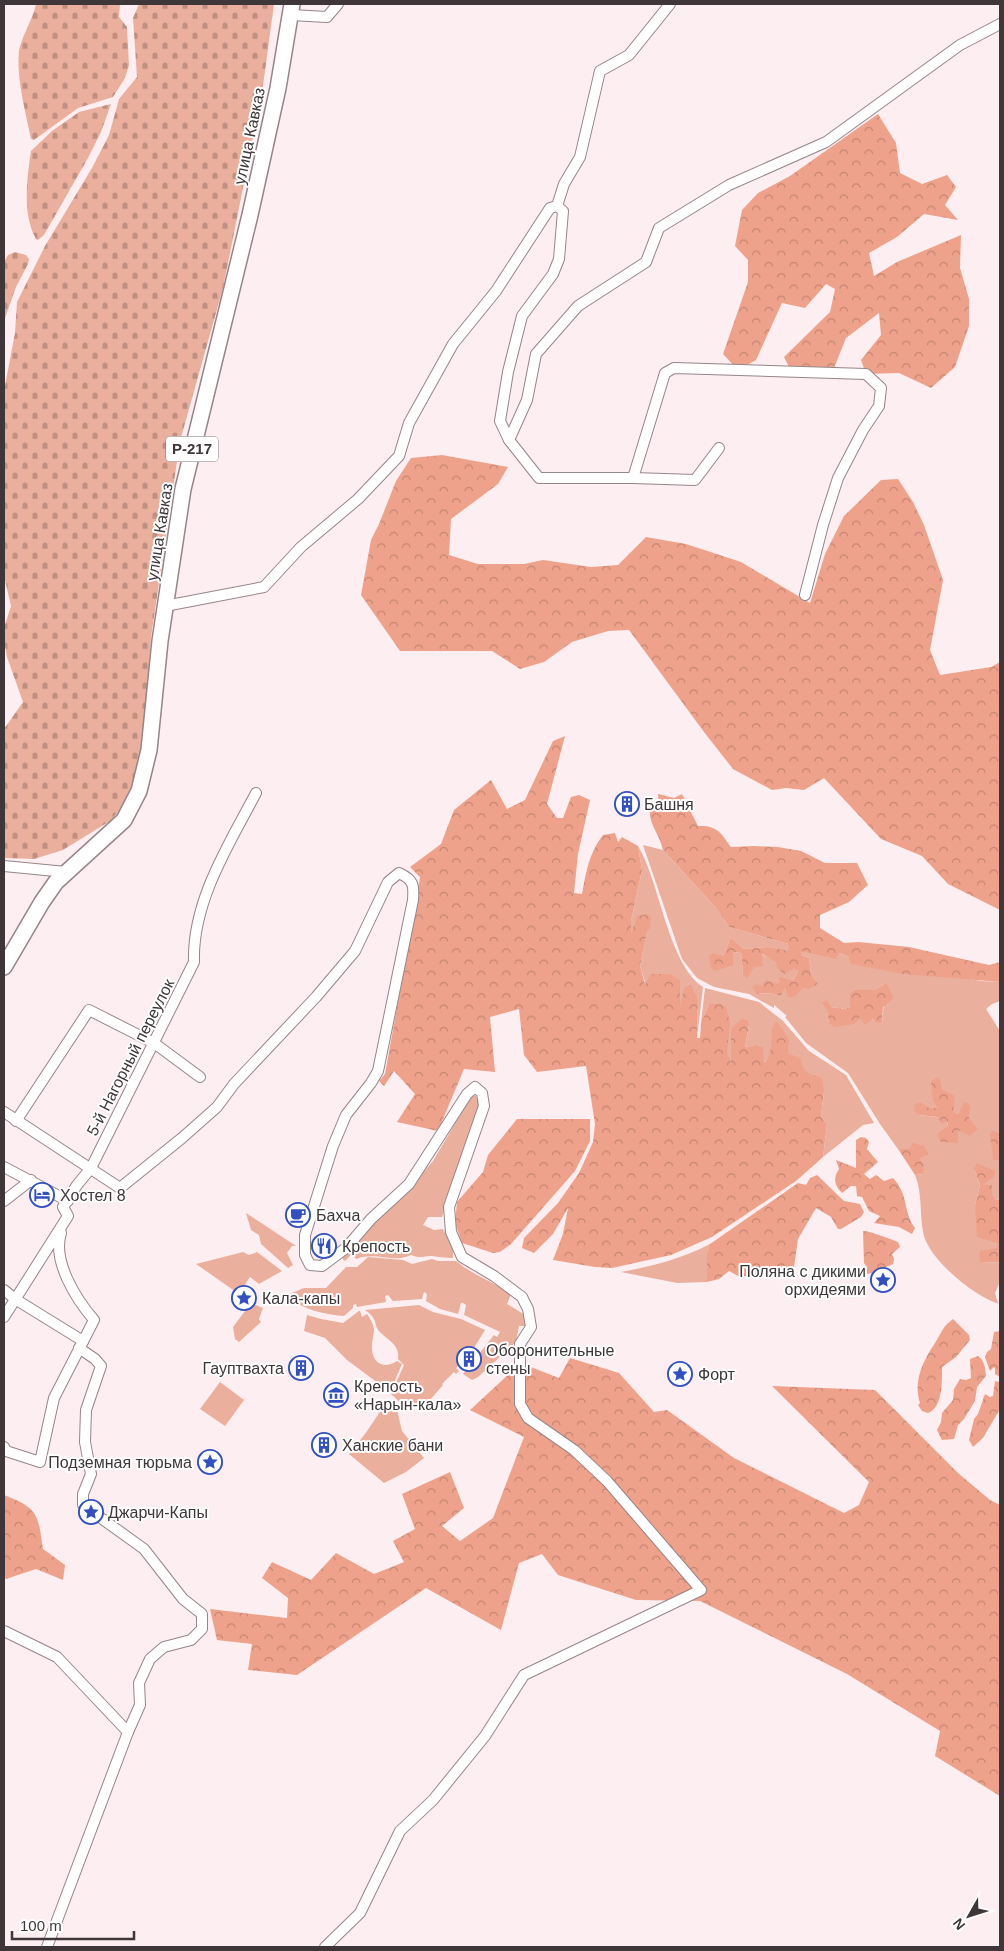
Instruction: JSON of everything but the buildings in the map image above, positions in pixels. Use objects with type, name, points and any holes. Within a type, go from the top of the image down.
[{"type":"highway","name":"улица Кавказ","points":[[4,967],[42,902],[56,882],[124,820],[138,791],[149,750],[165,606],[190,458],[250,215],[278,88],[292,9]]},
{"type":"street","points":[[292,9],[327,17],[338,4]]},
{"type":"street","points":[[557,206],[564,184],[580,157],[600,71],[629,55],[670,4]]},
{"type":"street","points":[[509,440],[527,400],[536,354],[578,306],[646,262],[659,228],[729,185],[826,142],[960,45],[1000,24]]},
{"type":"street","points":[[557,206],[563,211],[559,259],[553,274],[522,316],[508,372],[500,421],[509,440],[539,478],[695,480],[720,448]]},
{"type":"street","points":[[165,606],[264,588],[302,547],[358,499],[398,456],[408,423],[452,344],[496,291],[550,208],[557,206]]},
{"type":"street","points":[[633,478],[665,373],[674,368],[866,374],[882,388],[879,406],[863,430],[838,478],[804,596]]},
{"type":"street","name":"5-й Нагорный переулок","points":[[4,1317],[64,1225],[68,1216],[64,1207],[76,1185],[91,1168],[194,962],[194,945],[209,885],[256,793]]},
{"type":"street","points":[[4,866],[66,872]]},
{"type":"street","points":[[4,1112],[120,1188],[182,1138],[216,1107],[234,1084],[316,997],[355,951],[388,882],[399,873],[407,877],[414,885],[413,900],[378,1071],[346,1115],[333,1146],[306,1235],[306,1260],[310,1265],[322,1266],[346,1248],[371,1219],[409,1184],[467,1094],[475,1087],[482,1093],[484,1106],[449,1208],[451,1232],[462,1257],[494,1276],[522,1297],[528,1309],[530,1327],[520,1344],[520,1404],[528,1418],[574,1450],[607,1481],[701,1590],[524,1675],[485,1736],[433,1800],[400,1831],[360,1913],[325,1947]]},
{"type":"street","points":[[16,1120],[89,1010],[154,1043],[200,1076]]},
{"type":"street","points":[[4,1167],[68,1200]]},
{"type":"street","points":[[4,1201],[31,1180]]},
{"type":"street","points":[[4,1447],[6,1451],[40,1462],[54,1398],[94,1320],[82,1307],[66,1278],[58,1241],[64,1225]]},
{"type":"street","points":[[4,1290],[81,1345],[101,1366],[86,1410],[85,1442],[91,1474],[84,1494],[83,1505],[144,1549],[183,1599],[202,1614],[202,1630],[191,1640],[164,1647],[150,1659],[139,1683],[140,1705],[128,1732],[47,1947]]},
{"type":"street","points":[[4,1631],[57,1657],[128,1732]]},
{"type":"green space","points":[[36,4],[120,4],[119,17],[127,27],[129,65],[125,78],[113,97],[78,108],[34,140],[31,139],[24,107],[18,61],[20,46]]},
{"type":"green space","points":[[139,4],[274,4],[262,93],[223,288],[180,441],[151,637],[143,741],[135,781],[125,804],[110,821],[63,850],[34,859],[4,858],[4,729],[23,702],[7,657],[4,641],[4,628],[11,606],[4,576],[4,391],[15,333],[17,302],[45,246],[92,168],[109,135],[119,99],[137,77],[133,18]]},
{"type":"green space","points":[[111,104],[101,132],[88,158],[44,235],[38,240],[36,239],[27,207],[27,184],[31,151],[52,131],[79,112]]},
{"type":"green space","points":[[878,114],[896,143],[900,173],[922,184],[947,175],[956,187],[945,205],[958,220],[924,214],[897,237],[869,253],[874,276],[897,262],[961,235],[960,268],[969,299],[969,326],[955,367],[931,388],[899,373],[866,374],[861,360],[881,335],[879,313],[846,338],[832,373],[791,371],[784,357],[830,312],[835,289],[826,284],[805,308],[782,303],[756,360],[738,370],[723,354],[748,282],[748,260],[735,246],[742,210],[758,193],[790,176]]},
{"type":"green space","points":[[15,252],[26,255],[29,259],[16,287],[4,321],[4,262],[8,255]]},
{"type":"green space","points":[[442,455],[508,467],[498,484],[451,519],[449,555],[478,564],[524,564],[543,560],[591,567],[618,565],[646,537],[686,544],[741,562],[810,603],[825,554],[844,516],[881,480],[898,479],[913,502],[924,525],[943,580],[930,650],[940,675],[991,667],[1000,662],[1000,910],[948,884],[922,856],[881,839],[824,778],[804,790],[786,788],[772,790],[733,769],[629,630],[608,631],[572,642],[544,662],[520,669],[492,651],[400,651],[361,595],[371,540],[396,481],[411,458]]},
{"type":"green space","points":[[565,736],[547,804],[557,818],[563,818],[571,797],[579,795],[590,800],[578,854],[574,893],[582,894],[591,856],[603,835],[615,833],[618,842],[622,837],[638,846],[642,870],[631,921],[631,934],[637,916],[647,914],[651,918],[640,966],[645,984],[651,974],[670,974],[680,980],[680,1007],[684,988],[691,985],[698,1001],[697,1038],[700,1038],[701,1023],[709,1004],[721,1004],[726,1007],[730,1023],[727,1053],[731,1063],[731,1029],[741,1019],[747,1020],[749,1025],[745,1047],[755,1045],[763,1047],[764,1061],[766,1062],[770,1053],[773,1027],[775,1022],[778,1023],[789,1039],[788,1053],[801,1059],[803,1067],[807,1072],[822,1078],[824,1092],[821,1116],[827,1125],[823,1157],[796,1181],[712,1237],[671,1255],[612,1268],[553,1260],[563,1234],[568,1208],[553,1234],[534,1253],[522,1248],[524,1238],[558,1203],[579,1173],[593,1142],[595,1124],[586,1066],[537,1072],[524,1055],[519,1009],[490,1017],[495,1072],[464,1069],[438,1131],[397,1122],[415,1094],[394,1071],[384,1086],[379,1081],[385,1074],[420,877],[410,867],[441,844],[454,810],[491,780],[507,809],[525,800],[553,741]]},
{"type":"green space","points":[[658,794],[674,798],[682,794],[698,826],[710,827],[718,831],[731,847],[778,847],[801,851],[825,863],[857,863],[868,885],[849,902],[820,915],[820,928],[844,943],[858,942],[909,947],[989,965],[1000,962],[1000,982],[903,974],[851,964],[849,957],[839,953],[836,959],[801,951],[801,955],[809,958],[811,974],[818,984],[809,989],[803,988],[794,997],[788,997],[785,987],[781,995],[773,993],[757,994],[752,987],[756,984],[761,986],[767,980],[777,984],[780,981],[778,978],[781,977],[793,981],[798,971],[793,969],[784,974],[777,968],[776,962],[762,954],[763,966],[754,967],[747,979],[743,975],[741,953],[733,952],[733,965],[715,971],[711,968],[709,956],[713,953],[723,956],[731,937],[744,949],[768,947],[789,951],[788,944],[729,927],[716,908],[663,850],[652,824],[650,813],[650,807],[659,806]]},
{"type":"green space","points":[[643,845],[663,850],[716,908],[729,927],[788,944],[790,952],[768,947],[744,949],[731,937],[723,956],[711,968],[733,952],[741,953],[743,975],[761,954],[798,971],[793,981],[780,981],[777,985],[757,994],[773,993],[785,987],[803,988],[817,983],[811,974],[809,958],[801,955],[801,950],[839,953],[849,957],[981,981],[1000,982],[1000,1001],[986,1009],[1000,1031],[1000,1133],[994,1130],[993,1160],[1000,1160],[1000,1199],[996,1200],[981,1185],[974,1168],[980,1185],[975,1205],[1000,1244],[980,1263],[1000,1262],[1000,1282],[995,1293],[1000,1304],[979,1294],[967,1286],[945,1267],[928,1246],[924,1236],[919,1190],[915,1175],[923,1174],[909,1149],[900,1149],[900,1152],[848,1073],[806,1043],[785,1017],[787,1016],[774,1005],[774,1008],[749,994],[714,987],[697,978],[682,959]],"holes":[[[886,983],[882,1022],[862,1018],[829,1023],[827,1011],[831,1007],[845,1009],[850,1007],[850,995],[854,990],[874,990]],[[941,1081],[952,1112],[958,1114],[964,1103],[971,1110],[969,1118],[958,1130],[948,1126],[947,1120],[918,1115],[921,1102],[929,1109],[938,1108]]]},
{"type":"green space","points":[[638,846],[646,861],[673,942],[681,960],[691,976],[703,987],[697,1038],[698,1001],[680,1011],[646,985],[640,966],[647,931],[630,936],[631,921],[642,870]]},
{"type":"green space","points":[[886,983],[894,998],[883,1007],[882,1022],[877,1023],[873,1019],[865,1025],[860,1018],[854,1024],[834,1027],[829,1023],[827,1011],[822,1002],[827,1000],[831,1007],[845,1009],[850,1007],[850,994],[854,990],[874,990]]},
{"type":"green space","points":[[705,988],[759,1002],[783,1021],[809,1051],[846,1075],[874,1123],[863,1125],[823,1157],[827,1125],[821,1116],[824,1092],[788,1053],[774,1025],[770,1058],[766,1063],[755,1045],[745,1047],[749,1025],[731,1029],[731,1064],[727,1059],[726,1047],[709,1004],[701,1023]]},
{"type":"green space","points":[[938,1077],[943,1090],[955,1096],[953,1112],[958,1114],[964,1102],[969,1104],[971,1110],[969,1118],[978,1129],[970,1136],[958,1130],[958,1143],[941,1142],[937,1134],[948,1126],[947,1121],[942,1124],[938,1117],[918,1115],[914,1110],[915,1104],[921,1102],[929,1108],[938,1108],[933,1101],[931,1081]]},
{"type":"green space","points":[[472,1095],[476,1096],[479,1101],[477,1115],[442,1217],[428,1217],[423,1225],[434,1230],[443,1229],[453,1248],[453,1258],[411,1255],[398,1258],[370,1256],[356,1259],[352,1254],[345,1261],[343,1260],[343,1257],[353,1246],[359,1250],[361,1247],[356,1242],[433,1161]]},
{"type":"green space","points":[[517,1119],[590,1119],[590,1141],[575,1171],[511,1244],[500,1252],[493,1253],[462,1243],[455,1223],[457,1202],[483,1172],[488,1155]]},
{"type":"green space","points":[[994,1130],[1000,1133],[1000,1160],[993,1160],[990,1134]]},
{"type":"green space","points":[[861,1137],[866,1138],[869,1142],[867,1149],[878,1162],[864,1174],[870,1179],[876,1175],[884,1181],[893,1178],[898,1184],[911,1222],[915,1228],[912,1234],[899,1227],[874,1223],[880,1216],[869,1211],[862,1197],[857,1196],[856,1186],[851,1186],[842,1193],[837,1187],[835,1178],[839,1169],[836,1160],[856,1168],[856,1140]]},
{"type":"green space","points":[[913,1143],[924,1146],[928,1154],[920,1159],[924,1165],[923,1174],[915,1175],[900,1152],[900,1149],[909,1149]]},
{"type":"green space","points":[[977,1163],[995,1171],[994,1177],[982,1185],[992,1185],[992,1195],[996,1200],[1000,1199],[1000,1262],[980,1263],[979,1251],[996,1248],[999,1244],[977,1237],[975,1205],[980,1185],[974,1168]]},
{"type":"green space","points":[[817,1175],[844,1201],[860,1204],[864,1212],[861,1217],[838,1229],[831,1217],[816,1208],[798,1239],[794,1267],[740,1277],[729,1271],[719,1279],[707,1282],[707,1252],[710,1244],[798,1183],[806,1185],[810,1178]]},
{"type":"green space","points":[[246,1213],[296,1246],[292,1246],[287,1253],[293,1265],[288,1268],[261,1244],[259,1235],[251,1230]]},
{"type":"green space","points":[[863,1231],[898,1242],[900,1247],[892,1254],[893,1264],[866,1274]]},
{"type":"green space","points":[[710,1244],[707,1252],[707,1282],[677,1283],[621,1272],[667,1261],[689,1254]]},
{"type":"green space","points":[[243,1252],[249,1255],[257,1252],[282,1271],[259,1284],[250,1277],[239,1294],[196,1264]]},
{"type":"green space","points":[[368,1257],[403,1260],[412,1264],[432,1259],[456,1261],[511,1294],[507,1304],[525,1315],[526,1326],[519,1326],[516,1342],[478,1377],[472,1380],[463,1374],[494,1335],[497,1337],[500,1332],[464,1315],[466,1305],[463,1303],[461,1303],[458,1314],[440,1309],[426,1301],[427,1294],[424,1292],[422,1299],[393,1301],[388,1295],[385,1296],[386,1302],[357,1307],[356,1304],[353,1305],[353,1308],[344,1316],[321,1313],[307,1308],[287,1295],[304,1288],[326,1288],[346,1267],[357,1267]]},
{"type":"green space","points":[[251,1303],[263,1308],[259,1319],[261,1322],[239,1342],[235,1339],[233,1327]]},
{"type":"green space","points":[[419,1305],[433,1312],[461,1319],[485,1330],[472,1351],[456,1368],[459,1371],[456,1374],[454,1372],[442,1384],[421,1410],[406,1399],[402,1404],[391,1394],[404,1365],[398,1359],[396,1347],[378,1330],[373,1317],[365,1310]]},
{"type":"green space","points":[[359,1311],[362,1317],[367,1314],[373,1325],[372,1351],[376,1360],[383,1365],[392,1364],[397,1361],[402,1364],[390,1392],[347,1360],[325,1338],[304,1331],[307,1315],[343,1323]]},
{"type":"green space","points":[[953,1319],[969,1335],[970,1340],[956,1357],[942,1367],[942,1386],[939,1400],[937,1406],[928,1413],[922,1411],[918,1405],[920,1403],[918,1387],[920,1371],[942,1330]]},
{"type":"green space","points":[[1000,1331],[1000,1377],[995,1374],[994,1367],[990,1371],[985,1357],[991,1349],[994,1332]]},
{"type":"green space","points":[[978,1356],[985,1367],[986,1376],[977,1387],[975,1401],[958,1425],[954,1439],[942,1440],[937,1430],[941,1422],[942,1413],[953,1400],[954,1389],[960,1379],[966,1380],[971,1378],[970,1359]]},
{"type":"green space","points":[[570,1358],[619,1373],[654,1412],[667,1410],[734,1458],[844,1513],[859,1505],[869,1482],[772,1386],[875,1390],[958,1473],[990,1500],[1000,1505],[1000,1796],[935,1756],[940,1731],[847,1674],[700,1601],[636,1600],[558,1575],[542,1554],[519,1563],[501,1630],[426,1588],[297,1675],[248,1670],[252,1644],[217,1640],[210,1609],[287,1618],[288,1598],[262,1578],[272,1562],[311,1580],[336,1553],[374,1574],[404,1562],[393,1541],[415,1529],[402,1494],[450,1472],[464,1508],[442,1526],[460,1541],[493,1518],[524,1437],[470,1410],[509,1374],[528,1366],[559,1378]]},
{"type":"green space","points":[[995,1381],[1000,1382],[1000,1409],[983,1438],[973,1447],[969,1440],[974,1419],[978,1414],[985,1394],[990,1397],[993,1396]]},
{"type":"green space","points":[[220,1382],[244,1400],[225,1426],[200,1409]]},
{"type":"green space","points":[[388,1400],[397,1410],[402,1431],[424,1458],[406,1472],[384,1483],[349,1454]]},
{"type":"green space","points":[[4,1495],[24,1504],[34,1514],[40,1528],[43,1549],[65,1565],[63,1580],[36,1569],[6,1579],[4,1576]]},
{"type":"place","name":"Башня","points":[[627,804]]},
{"type":"place","name":"Хостел 8","points":[[42,1195]]},
{"type":"place","name":"Бахча","points":[[298,1215]]},
{"type":"place","name":"Крепость","points":[[324,1246]]},
{"type":"place","name":"Поляна с дикими орхидеями","points":[[883,1280]]},
{"type":"place","name":"Кала-капы","points":[[244,1298]]},
{"type":"place","name":"Оборонительные стены","points":[[469,1359]]},
{"type":"place","name":"Гауптвахта","points":[[301,1368]]},
{"type":"place","name":"Форт","points":[[680,1374]]},
{"type":"place","name":"Крепость «Нарын-кала»","points":[[336,1395]]},
{"type":"place","name":"Ханские бани","points":[[324,1445]]},
{"type":"place","name":"Подземная тюрьма","points":[[210,1462]]},
{"type":"place","name":"Джарчи-Капы","points":[[91,1512]]}]
